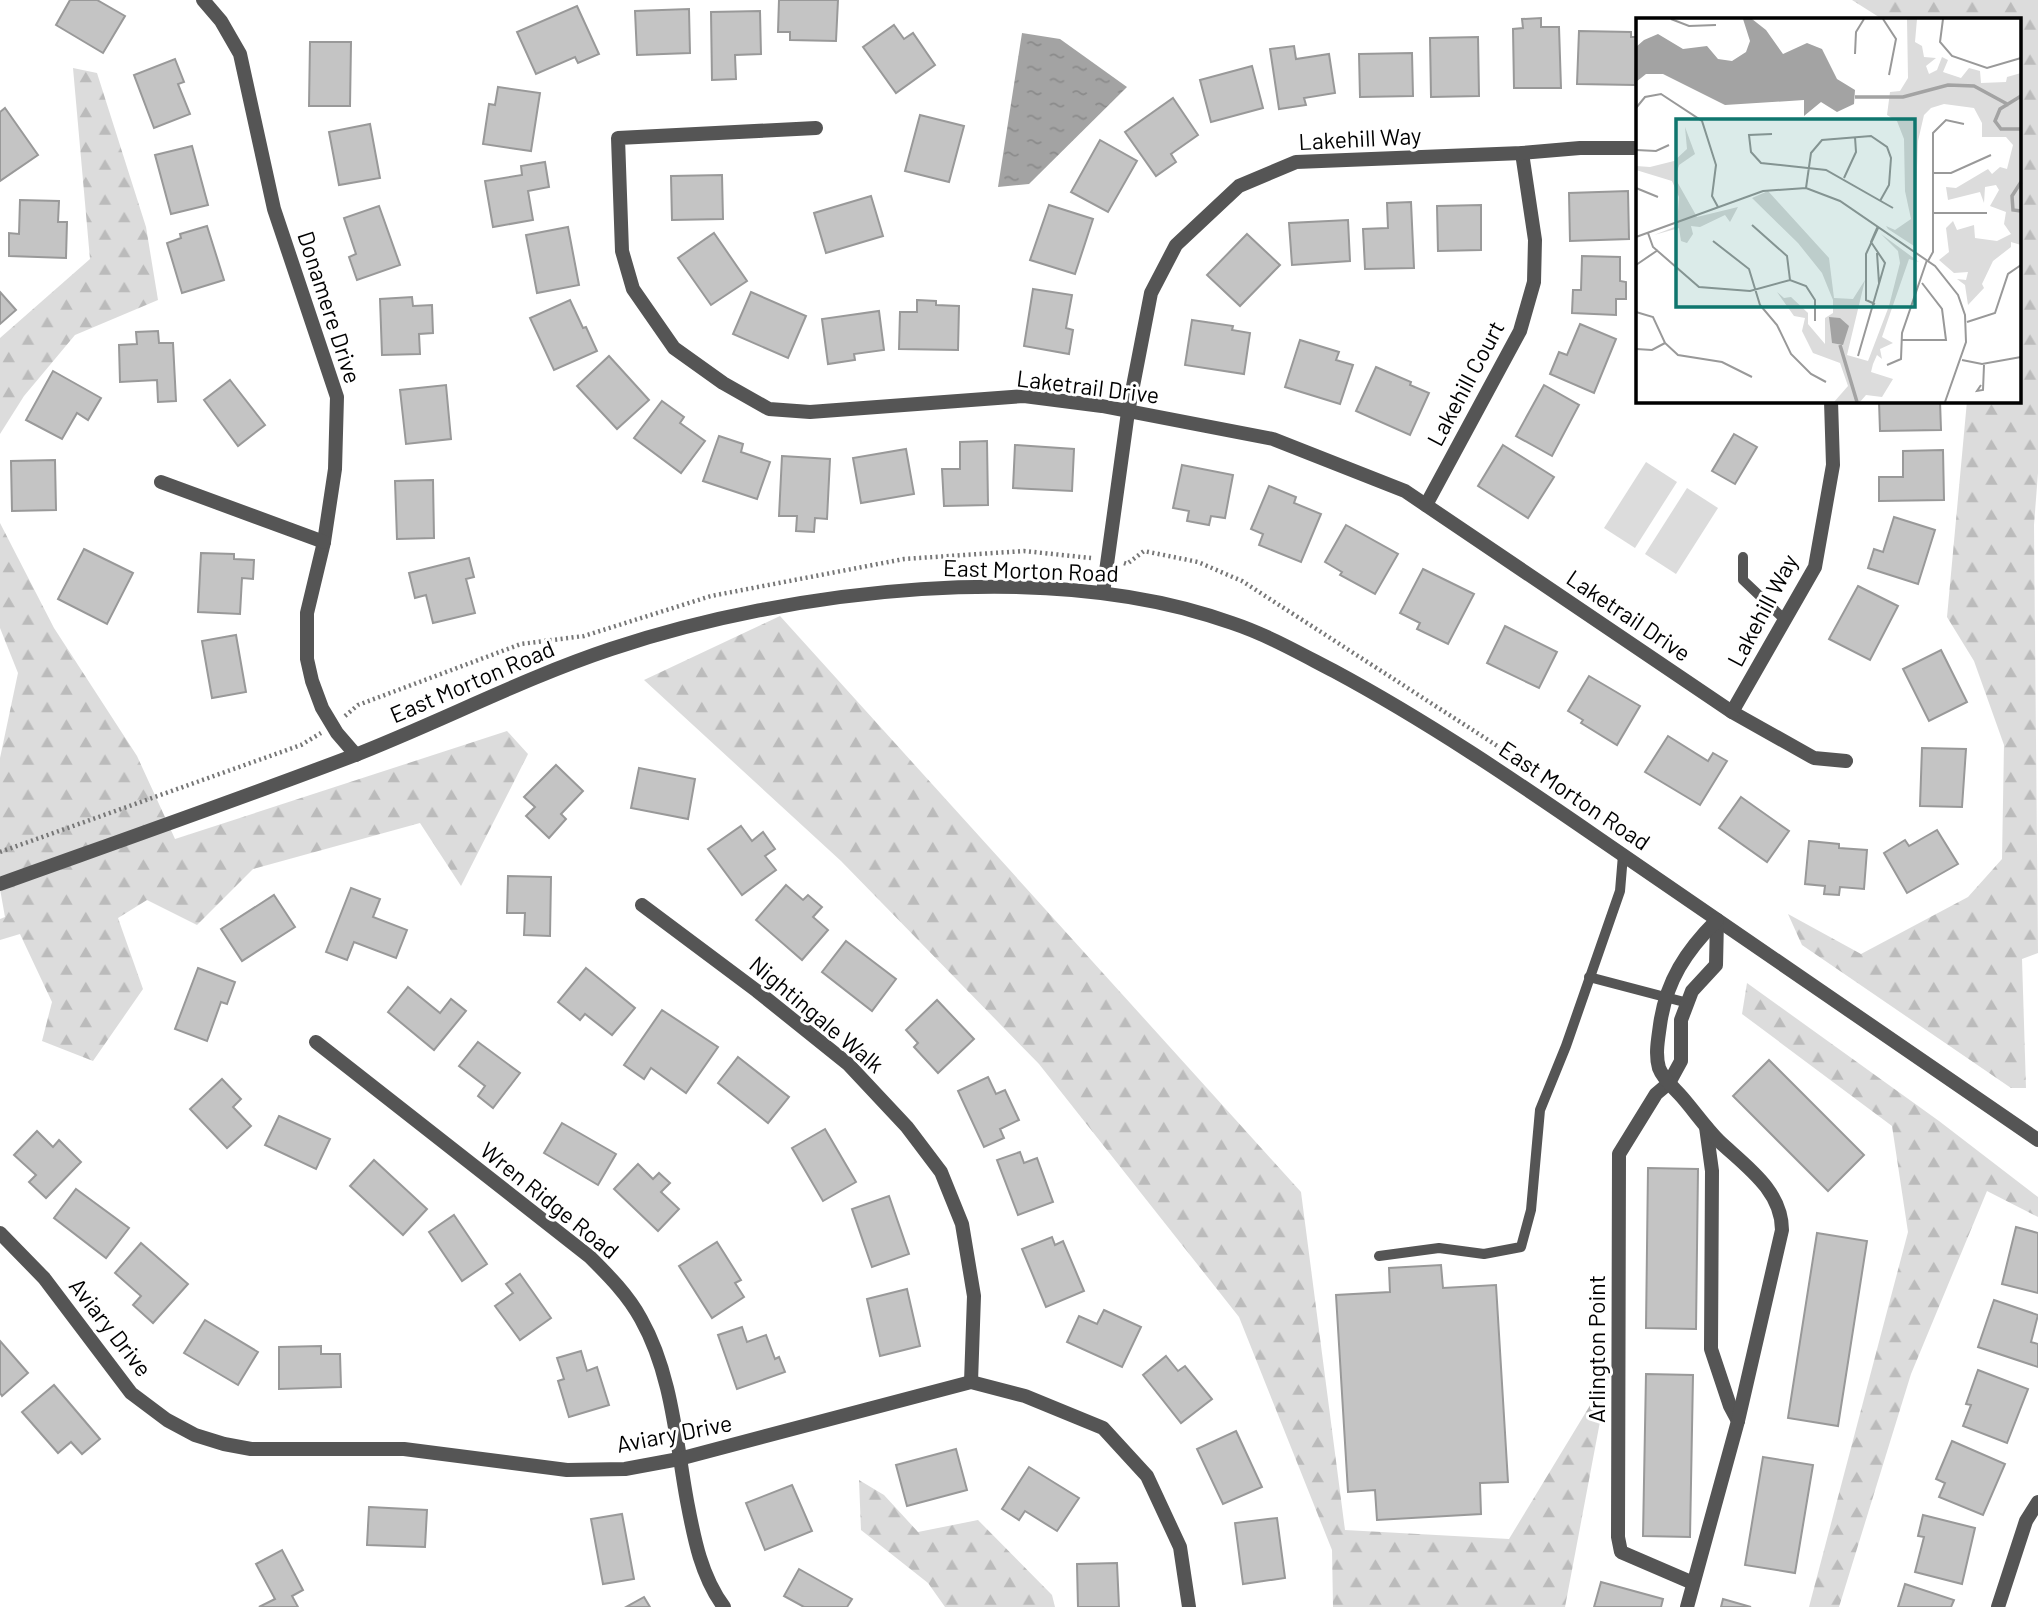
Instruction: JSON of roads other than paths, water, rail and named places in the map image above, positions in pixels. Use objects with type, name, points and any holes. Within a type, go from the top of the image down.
[{"type":"street","name":"Donamere Drive","points":[[202,0],[221,21],[240,54],[274,209],[337,397],[335,469],[324,542],[307,613],[307,659],[322,708],[332,726],[356,755]]},
{"type":"street","name":"Laketrail Drive","points":[[816,128],[618,138],[622,251],[633,289],[674,348],[723,383],[769,409],[810,412],[1024,396],[1273,439],[1405,491],[1732,712],[1814,758],[1846,761]]},
{"type":"street","name":"Lakehill Way","points":[[1102,593],[1128,412],[1151,293],[1176,245],[1239,186],[1296,162],[1522,153],[1580,148],[1636,148]]},
{"type":"street","name":"Lakehill Court","points":[[1426,505],[1520,331],[1534,282],[1535,240],[1522,153]]},
{"type":"street","name":"Lakehill Way","points":[[1732,712],[1815,567],[1833,465],[1831,402]]},
{"type":"street","points":[[161,482],[324,542]]},
{"type":"street","name":"East Morton Road","points":[[0,884],[356,755],[506,688],[612,648],[735,614],[846,596],[974,586],[1102,593],[1140,598],[1234,623],[1279,642],[1396,705],[1623,855],[2038,1140]]},
{"type":"street","name":"Nightingale Walk","points":[[642,905],[757,991],[848,1064],[907,1126],[942,1172],[962,1224],[974,1296],[971,1382]]},
{"type":"street","points":[[1686,1607],[1738,1421],[1782,1230],[1779,1205],[1772,1194],[1741,1158],[1706,1127],[1669,1083],[1660,1070],[1656,1054],[1662,1006],[1674,976],[1692,945],[1717,920]]},
{"type":"street","name":"Arlington Point","points":[[1693,1583],[1621,1552],[1618,1537],[1619,1154],[1656,1094],[1669,1083],[1681,1061],[1681,1020],[1692,991],[1716,965],[1717,920]]},
{"type":"street","name":"Wren Ridge Road","points":[[316,1042],[590,1257],[617,1284],[641,1318],[657,1352],[665,1381],[695,1546],[714,1594],[724,1607]]},
{"type":"street","points":[[1706,1127],[1712,1171],[1712,1349],[1730,1406],[1738,1421]]},
{"type":"street","name":"Aviary Drive","points":[[0,1233],[44,1278],[131,1393],[167,1420],[195,1435],[251,1449],[404,1449],[567,1470],[625,1469],[679,1459],[971,1382],[1025,1395],[1104,1428],[1147,1476],[1180,1547],[1189,1607]]},
{"type":"street","points":[[1998,1607],[2026,1521],[2038,1502]]},
{"type":"lane","points":[[1743,557],[1743,580],[1784,619]]},
{"type":"lane","points":[[1379,1256],[1439,1248],[1484,1254],[1521,1247],[1531,1210],[1540,1110],[1566,1046],[1620,891],[1623,855]]},
{"type":"lane","points":[[1590,977],[1688,1003]]},
{"type":"water","points":[[1022,33],[1060,39],[1127,87],[1029,184],[998,187]]}]
